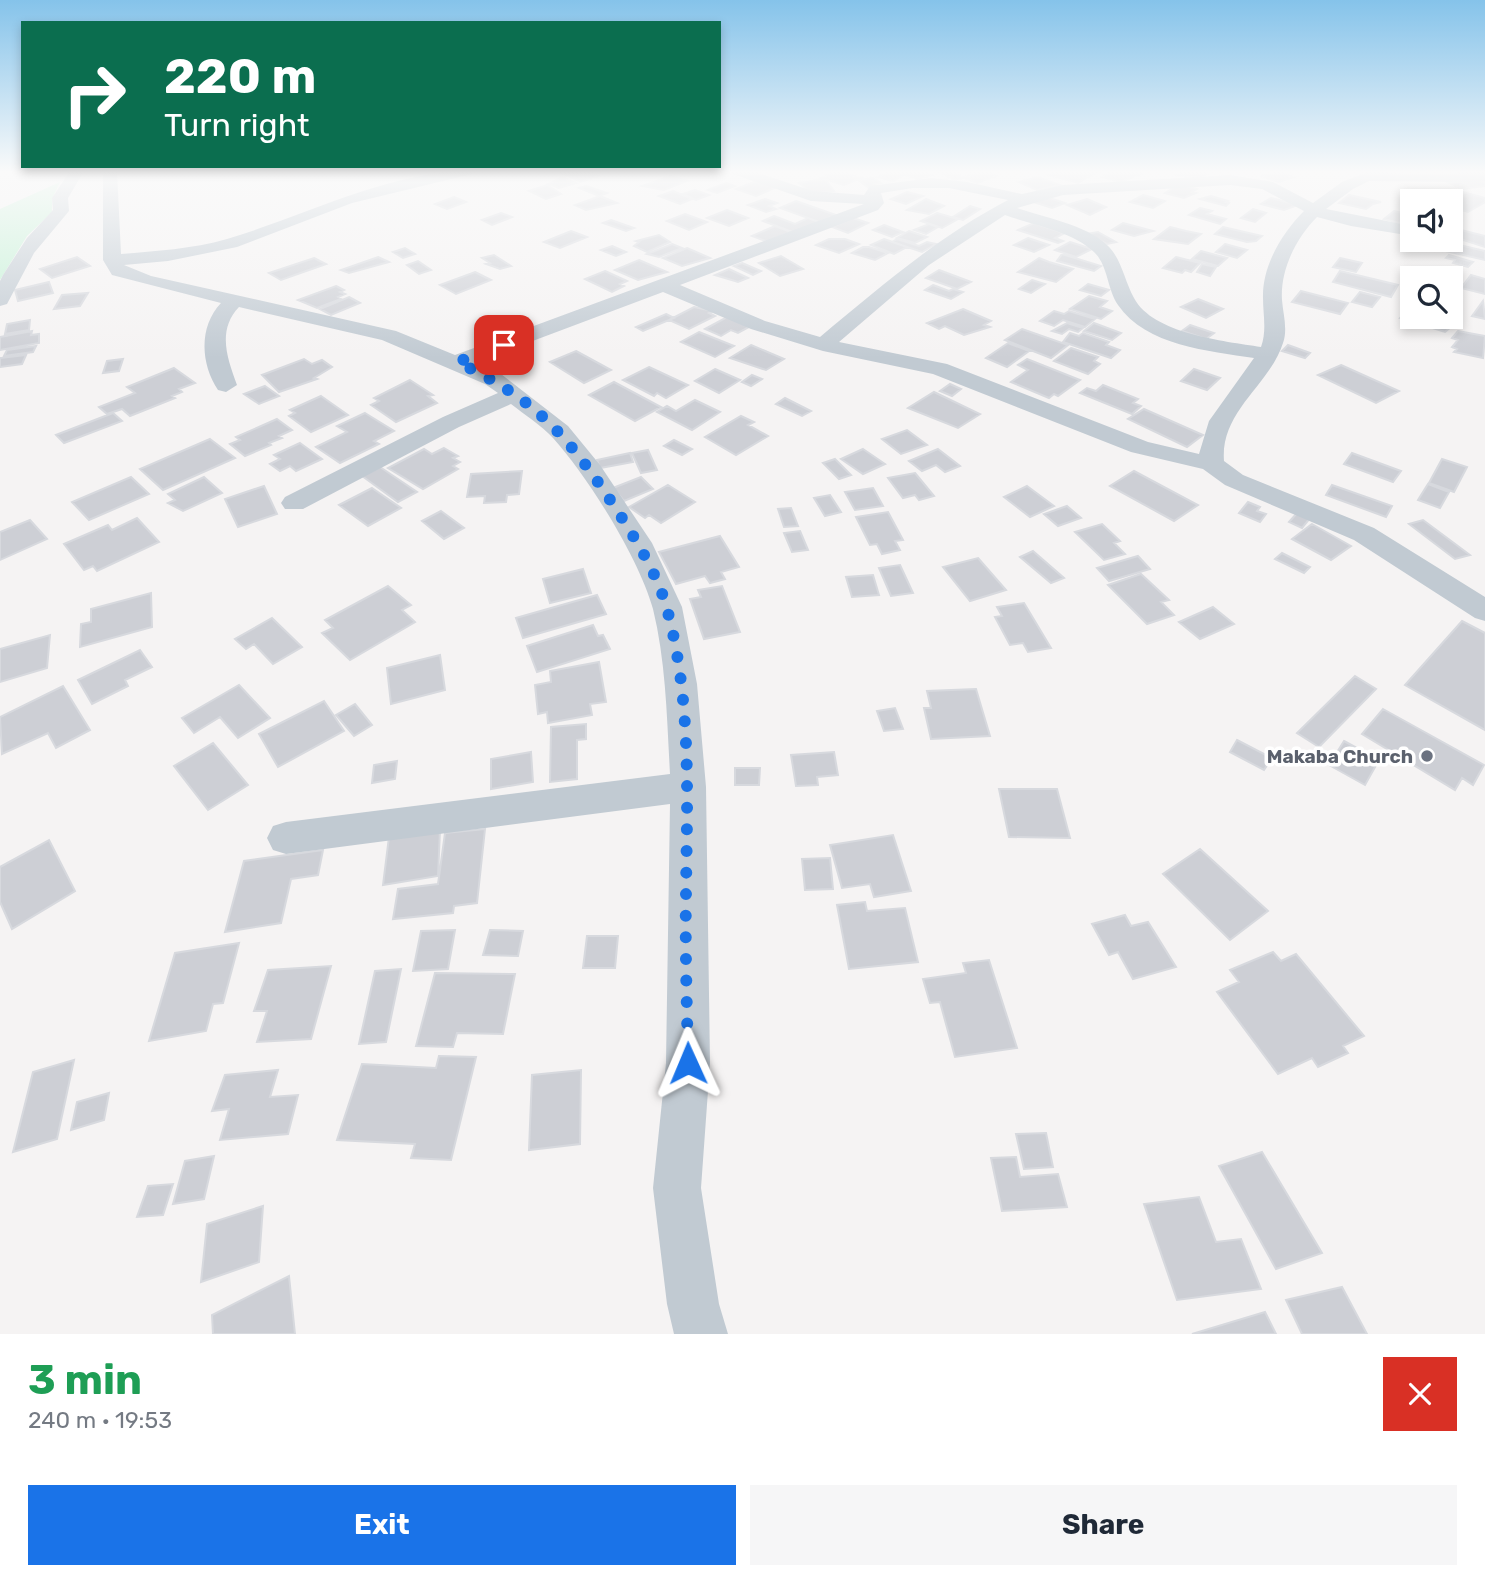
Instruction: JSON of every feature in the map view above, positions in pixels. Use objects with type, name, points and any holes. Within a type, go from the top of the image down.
[{"type":"street","points":[[0,300],[19,259],[37,233]]},
{"type":"street","points":[[112,233],[113,265],[126,275],[389,335],[493,379],[560,431],[591,470],[638,543],[667,607],[681,684],[688,787],[688,1063],[677,1188],[693,1304],[701,1334]]},
{"type":"street","points":[[113,260],[168,256],[232,243],[258,233]]},
{"type":"street","points":[[457,362],[801,233]]},
{"type":"street","points":[[823,345],[914,268],[965,233]]},
{"type":"street","points":[[1065,233],[1100,247],[1114,271],[1126,303],[1138,316],[1186,338],[1269,354]]},
{"type":"street","points":[[1212,464],[1209,451],[1211,440],[1269,354],[1278,333],[1271,294],[1295,233]]},
{"type":"street","points":[[661,284],[758,325],[823,345],[939,369],[1128,443],[1212,464],[1234,480],[1364,534],[1485,611]]},
{"type":"street","points":[[226,385],[217,355],[215,330],[218,318],[234,301]]},
{"type":"street","points":[[294,503],[451,422],[515,394]]},
{"type":"street","points":[[286,838],[392,826],[567,799],[688,787]]},
{"type":"green space","points":[[0,233],[30,233],[27,236],[0,280]]},
{"type":"building","points":[[565,233],[587,237],[560,248],[544,242]]},
{"type":"building","points":[[758,233],[788,233],[768,242],[752,236]]},
{"type":"building","points":[[882,233],[900,233],[892,237]]},
{"type":"building","points":[[905,233],[927,237],[915,243],[897,238]]},
{"type":"building","points":[[1028,233],[1062,233],[1055,238],[1063,241],[1058,243]]},
{"type":"building","points":[[1100,233],[1116,242],[1107,244],[1086,234]]},
{"type":"building","points":[[1162,233],[1201,234],[1188,244],[1154,239]]},
{"type":"building","points":[[1250,233],[1262,236],[1256,241],[1247,242],[1215,234]]},
{"type":"building","points":[[1463,233],[1485,236],[1485,247],[1463,240]]},
{"type":"building","points":[[659,235],[670,242],[647,252],[634,246],[639,242],[636,241]]},
{"type":"building","points":[[1028,238],[1049,245],[1034,252],[1014,245]]},
{"type":"building","points":[[829,239],[845,239],[859,244],[839,253],[816,245]]},
{"type":"building","points":[[884,239],[907,247],[894,254],[871,245]]},
{"type":"building","points":[[897,239],[919,246],[927,242],[936,244],[922,252],[892,242]]},
{"type":"building","points":[[1070,242],[1092,249],[1076,257],[1055,250]]},
{"type":"building","points":[[672,244],[682,248],[659,257],[647,254]]},
{"type":"building","points":[[1225,244],[1247,250],[1237,258],[1216,252]]},
{"type":"building","points":[[612,246],[626,252],[616,256],[601,250]]},
{"type":"building","points":[[1463,246],[1485,251],[1485,260],[1450,252],[1463,252]]},
{"type":"building","points":[[863,247],[888,253],[875,260],[852,253]]},
{"type":"building","points":[[405,248],[415,254],[403,258],[393,252]]},
{"type":"building","points":[[687,248],[710,258],[682,266],[663,258]]},
{"type":"building","points":[[1201,251],[1227,258],[1218,266],[1192,259]]},
{"type":"building","points":[[1062,254],[1101,266],[1094,271],[1057,261]]},
{"type":"building","points":[[494,255],[511,266],[500,269],[486,264],[490,263],[482,258]]},
{"type":"building","points":[[1449,255],[1473,262],[1468,267],[1453,263],[1455,260],[1446,258]]},
{"type":"building","points":[[781,256],[803,269],[780,276],[759,263]]},
{"type":"building","points":[[77,257],[90,266],[52,278],[40,269]]},
{"type":"building","points":[[378,257],[389,262],[349,273],[341,270]]},
{"type":"building","points":[[1176,257],[1200,263],[1191,272],[1185,270],[1182,273],[1163,268]]},
{"type":"building","points":[[314,258],[326,264],[281,280],[269,273]]},
{"type":"building","points":[[1039,258],[1073,269],[1056,282],[1018,272]]},
{"type":"building","points":[[1340,258],[1362,263],[1356,272],[1333,267]]},
{"type":"building","points":[[639,260],[667,272],[638,280],[615,270]]},
{"type":"building","points":[[418,261],[431,270],[419,274],[407,265]]},
{"type":"building","points":[[742,263],[761,271],[753,275],[734,266]]},
{"type":"building","points":[[1202,264],[1216,267],[1210,276],[1197,272]]},
{"type":"building","points":[[729,269],[748,278],[738,282],[715,275]]},
{"type":"building","points":[[939,270],[971,282],[957,289],[926,278]]},
{"type":"building","points":[[605,271],[627,281],[620,284],[624,286],[612,292],[585,279]]},
{"type":"building","points":[[1340,271],[1398,285],[1391,297],[1333,282]]},
{"type":"building","points":[[475,272],[491,280],[456,294],[440,285]]},
{"type":"building","points":[[1471,275],[1485,279],[1485,294],[1463,288]]},
{"type":"building","points":[[1032,280],[1045,284],[1031,293],[1019,289]]},
{"type":"building","points":[[49,282],[53,293],[18,301],[15,290]]},
{"type":"building","points":[[1088,284],[1109,290],[1101,296],[1080,290]]},
{"type":"building","points":[[933,285],[949,291],[953,289],[963,292],[951,299],[925,290]]},
{"type":"building","points":[[336,286],[344,290],[340,292],[345,294],[338,297],[341,299],[317,308],[298,300]]},
{"type":"building","points":[[1301,291],[1348,303],[1340,314],[1292,302]]},
{"type":"building","points":[[1360,292],[1380,297],[1372,307],[1352,302]]},
{"type":"building","points":[[88,293],[80,306],[54,309],[62,295]]},
{"type":"building","points":[[1089,296],[1107,301],[1100,307],[1112,311],[1101,319],[1070,309]]},
{"type":"building","points":[[349,297],[360,303],[331,315],[320,309]]},
{"type":"building","points":[[1198,299],[1223,309],[1206,318],[1181,307]]},
{"type":"building","points":[[1483,301],[1485,319],[1472,316]]},
{"type":"building","points":[[694,307],[713,311],[709,313],[715,316],[689,329],[669,320]]},
{"type":"building","points":[[963,309],[991,321],[984,325],[990,327],[964,335],[945,326],[939,329],[927,323]]},
{"type":"building","points":[[1054,311],[1064,314],[1069,311],[1095,319],[1085,327],[1063,320],[1054,326],[1040,321]]},
{"type":"building","points":[[666,314],[674,318],[643,331],[636,327]]},
{"type":"building","points":[[727,317],[751,326],[738,333],[731,330],[721,336],[705,329]]},
{"type":"building","points":[[30,320],[29,330],[5,334],[7,324]]},
{"type":"building","points":[[1067,323],[1083,328],[1078,332],[1069,329],[1062,334],[1052,331]]},
{"type":"building","points":[[1094,323],[1121,333],[1112,340],[1084,331]]},
{"type":"building","points":[[1190,325],[1214,333],[1206,339],[1182,331]]},
{"type":"building","points":[[1022,329],[1068,345],[1051,358],[1005,340]]},
{"type":"building","points":[[32,331],[31,335],[39,334],[39,343],[0,350],[0,337]]},
{"type":"building","points":[[1458,331],[1485,336],[1483,358],[1454,352],[1457,349],[1452,347],[1458,340],[1452,338]]},
{"type":"building","points":[[699,332],[734,346],[715,357],[681,342]]},
{"type":"building","points":[[1070,333],[1079,336],[1083,333],[1109,342],[1106,345],[1120,350],[1111,358],[1063,342]]},
{"type":"building","points":[[1008,343],[1029,351],[1007,367],[986,358]]},
{"type":"building","points":[[751,345],[784,359],[766,370],[730,358]]},
{"type":"building","points":[[1288,345],[1310,353],[1305,358],[1282,351]]},
{"type":"building","points":[[36,346],[33,352],[4,356],[7,350]]},
{"type":"building","points":[[1071,348],[1098,357],[1094,361],[1100,364],[1088,374],[1054,361]]},
{"type":"building","points":[[576,351],[611,370],[584,383],[550,362]]},
{"type":"building","points":[[26,355],[22,364],[0,367],[0,358]]},
{"type":"building","points":[[123,359],[119,371],[103,373],[107,361]]},
{"type":"building","points":[[304,359],[312,364],[322,360],[332,367],[314,378],[317,379],[279,392],[262,375]]},
{"type":"building","points":[[1027,359],[1080,380],[1058,396],[1054,394],[1049,398],[1011,382],[1028,370],[1018,365]]},
{"type":"building","points":[[1341,365],[1399,391],[1376,403],[1318,375]]},
{"type":"building","points":[[649,367],[688,385],[666,398],[657,393],[654,396],[623,380]]},
{"type":"building","points":[[174,368],[195,383],[179,389],[182,392],[172,396],[175,398],[130,416],[122,409],[107,414],[99,407],[135,393],[127,387]]},
{"type":"building","points":[[715,369],[740,380],[719,393],[695,381]]},
{"type":"building","points":[[1194,369],[1220,378],[1207,390],[1181,381]]},
{"type":"building","points":[[752,375],[762,379],[751,386],[742,382]]},
{"type":"building","points":[[410,380],[433,395],[428,396],[437,403],[396,422],[371,405],[379,401],[374,398]]},
{"type":"building","points":[[614,382],[661,407],[635,421],[589,395]]},
{"type":"building","points":[[950,384],[961,389],[952,396],[940,391]]},
{"type":"building","points":[[1103,385],[1138,399],[1133,403],[1141,406],[1132,414],[1080,393],[1087,388],[1096,391]]},
{"type":"building","points":[[265,386],[279,396],[259,404],[244,394]]},
{"type":"building","points":[[934,392],[980,414],[958,428],[908,408]]},
{"type":"building","points":[[321,396],[348,415],[311,432],[289,416],[295,413],[290,410]]},
{"type":"building","points":[[785,398],[811,411],[802,416],[776,404]]},
{"type":"building","points":[[695,400],[720,412],[692,430],[657,412],[667,406],[676,411]]},
{"type":"building","points":[[1144,409],[1203,435],[1187,447],[1128,419]]},
{"type":"building","points":[[113,413],[122,421],[64,443],[56,435]]},
{"type":"building","points":[[365,413],[394,431],[374,441],[379,444],[340,463],[316,447],[347,432],[337,426]]},
{"type":"building","points":[[741,416],[754,422],[748,425],[768,436],[736,455],[705,437]]},
{"type":"building","points":[[277,419],[292,430],[269,443],[271,445],[245,456],[230,444],[240,440],[236,437]]},
{"type":"building","points":[[907,430],[927,445],[901,454],[882,439]]},
{"type":"building","points":[[210,439],[235,458],[163,490],[140,469]]},
{"type":"building","points":[[674,440],[692,449],[682,455],[664,446]]},
{"type":"building","points":[[300,443],[322,459],[296,471],[290,466],[280,471],[270,464],[280,459],[274,455]]},
{"type":"building","points":[[444,448],[458,456],[453,458],[460,462],[453,466],[458,469],[423,489],[388,468],[424,449],[432,454]]},
{"type":"building","points":[[863,449],[885,464],[863,474],[841,459]]},
{"type":"building","points":[[938,449],[960,466],[945,472],[936,465],[922,471],[909,461]]},
{"type":"building","points":[[648,450],[657,470],[641,473],[632,453]]},
{"type":"building","points":[[630,453],[633,462],[600,468],[597,460]]},
{"type":"building","points":[[1352,453],[1401,471],[1393,482],[1344,464]]},
{"type":"building","points":[[835,459],[851,475],[839,479],[823,463]]},
{"type":"building","points":[[1442,459],[1467,467],[1454,492],[1429,483]]},
{"type":"building","points":[[380,467],[417,492],[398,502],[362,476]]},
{"type":"building","points":[[522,471],[519,494],[507,495],[506,502],[484,503],[485,496],[467,497],[471,474]]},
{"type":"building","points":[[1134,471],[1198,505],[1174,521],[1110,486]]},
{"type":"building","points":[[915,473],[934,496],[919,500],[915,495],[903,498],[888,478]]},
{"type":"building","points":[[131,477],[149,494],[89,520],[72,502]]},
{"type":"building","points":[[204,477],[222,493],[183,511],[168,503],[175,500],[168,494]]},
{"type":"building","points":[[641,477],[653,489],[624,501],[613,488]]},
{"type":"building","points":[[1428,484],[1449,492],[1440,508],[1418,500]]},
{"type":"building","points":[[668,485],[695,502],[661,523],[649,515],[645,518],[629,507]]},
{"type":"building","points":[[1332,485],[1392,506],[1386,517],[1326,495]]},
{"type":"building","points":[[264,486],[277,514],[238,527],[225,499]]},
{"type":"building","points":[[1027,486],[1054,506],[1030,517],[1004,497]]},
{"type":"building","points":[[372,488],[401,508],[368,526],[339,505]]},
{"type":"building","points":[[873,488],[883,506],[855,510],[845,492]]},
{"type":"building","points":[[830,495],[841,512],[825,516],[814,498]]},
{"type":"building","points":[[1248,502],[1260,507],[1257,511],[1266,514],[1260,522],[1239,513]]},
{"type":"building","points":[[1067,506],[1081,518],[1058,526],[1044,514]]},
{"type":"building","points":[[791,508],[798,526],[784,527],[778,509]]},
{"type":"building","points":[[441,511],[464,528],[444,539],[422,521]]},
{"type":"building","points":[[888,512],[903,540],[895,541],[900,550],[882,554],[877,544],[870,545],[856,517]]},
{"type":"building","points":[[1298,512],[1311,517],[1302,528],[1289,522]]},
{"type":"building","points":[[137,518],[159,542],[97,571],[93,566],[84,570],[64,544],[108,525],[112,530]]},
{"type":"building","points":[[30,520],[47,539],[0,560],[0,532]]},
{"type":"building","points":[[1423,520],[1470,555],[1455,559],[1409,524]]},
{"type":"building","points":[[1102,524],[1120,541],[1114,543],[1125,554],[1104,560],[1075,532]]},
{"type":"building","points":[[1312,524],[1351,546],[1331,560],[1292,539]]},
{"type":"building","points":[[800,531],[808,550],[792,552],[784,533]]},
{"type":"building","points":[[720,536],[739,567],[721,572],[725,579],[710,583],[705,576],[676,584],[659,552]]},
{"type":"building","points":[[1033,551],[1064,578],[1051,583],[1020,557]]},
{"type":"building","points":[[1282,553],[1310,567],[1304,573],[1275,559]]},
{"type":"building","points":[[1138,556],[1150,569],[1109,581],[1097,568]]},
{"type":"building","points":[[978,558],[1006,590],[970,601],[943,567]]},
{"type":"building","points":[[900,565],[913,593],[891,596],[879,568]]},
{"type":"building","points":[[583,569],[591,593],[550,603],[543,579]]},
{"type":"building","points":[[1141,574],[1169,600],[1161,602],[1174,615],[1147,624],[1108,585]]},
{"type":"building","points":[[873,575],[879,595],[852,597],[846,577]]},
{"type":"building","points":[[388,586],[411,605],[402,610],[415,622],[350,660],[322,633],[333,628],[325,620]]},
{"type":"building","points":[[722,586],[740,632],[704,639],[690,599],[701,597],[698,590]]},
{"type":"building","points":[[151,593],[152,627],[80,647],[81,624],[91,622],[91,609]]},
{"type":"building","points":[[597,595],[606,614],[523,638],[516,618]]},
{"type":"building","points":[[1024,603],[1051,648],[1028,652],[1023,643],[1010,645],[995,617],[1002,616],[997,607]]},
{"type":"building","points":[[1213,607],[1234,624],[1200,639],[1179,622]]},
{"type":"building","points":[[272,618],[302,647],[273,664],[254,644],[246,649],[235,639]]},
{"type":"building","points":[[1462,621],[1485,633],[1485,730],[1405,685]]},
{"type":"building","points":[[593,625],[598,636],[603,635],[610,649],[537,672],[527,646]]},
{"type":"building","points":[[50,635],[47,668],[0,682],[0,649]]},
{"type":"building","points":[[140,650],[152,667],[125,680],[128,686],[92,704],[78,680]]},
{"type":"building","points":[[440,655],[445,690],[391,704],[387,668]]},
{"type":"building","points":[[599,662],[606,702],[590,704],[592,715],[548,723],[547,712],[538,714],[535,685],[551,682],[550,671]]},
{"type":"building","points":[[1355,676],[1376,689],[1319,747],[1297,733]]},
{"type":"building","points":[[239,685],[270,718],[238,738],[220,717],[194,733],[182,718]]},
{"type":"building","points":[[63,686],[90,730],[56,748],[48,733],[2,754],[0,717]]},
{"type":"building","points":[[976,689],[990,736],[931,739],[924,708],[931,708],[927,691]]},
{"type":"building","points":[[324,701],[344,731],[278,767],[259,734]]},
{"type":"building","points":[[355,704],[372,725],[354,736],[336,715]]},
{"type":"building","points":[[895,708],[903,729],[884,731],[877,711]]},
{"type":"building","points":[[1383,709],[1484,765],[1473,785],[1462,778],[1455,790],[1362,734]]},
{"type":"building","points":[[586,724],[586,739],[577,740],[577,779],[550,782],[551,727]]},
{"type":"building","points":[[1237,740],[1272,758],[1264,770],[1230,752]]},
{"type":"building","points":[[1344,741],[1379,760],[1365,785],[1329,765]]},
{"type":"building","points":[[213,743],[248,785],[208,810],[174,766]]},
{"type":"building","points":[[531,752],[533,782],[491,789],[491,759]]},
{"type":"building","points":[[834,752],[838,775],[817,777],[818,785],[796,786],[791,755]]},
{"type":"building","points":[[397,761],[395,779],[372,783],[374,765]]},
{"type":"building","points":[[735,768],[760,768],[759,785],[735,785]]},
{"type":"building","points":[[999,789],[1057,789],[1070,838],[1009,837]]},
{"type":"building","points":[[485,829],[477,903],[454,906],[453,913],[393,919],[398,889],[438,884],[445,833]]},
{"type":"building","points":[[440,830],[438,876],[383,885],[389,837]]},
{"type":"building","points":[[893,835],[911,891],[874,897],[870,884],[842,888],[830,845]]},
{"type":"building","points":[[49,840],[75,891],[12,929],[0,902],[0,867]]},
{"type":"building","points":[[1200,849],[1268,911],[1230,940],[1163,874]]},
{"type":"building","points":[[323,850],[318,875],[291,879],[281,923],[225,932],[244,861]]},
{"type":"building","points":[[830,858],[833,889],[805,890],[802,859]]},
{"type":"building","points":[[865,902],[867,911],[905,908],[918,962],[849,969],[837,905]]},
{"type":"building","points":[[1125,915],[1131,926],[1148,922],[1176,967],[1133,979],[1118,952],[1109,955],[1092,924]]},
{"type":"building","points":[[455,930],[448,969],[413,971],[421,931]]},
{"type":"building","points":[[490,930],[523,931],[518,956],[483,955]]},
{"type":"building","points":[[587,936],[618,936],[615,968],[583,968]]},
{"type":"building","points":[[239,943],[223,1003],[213,1004],[206,1031],[149,1041],[175,953]]},
{"type":"building","points":[[1273,952],[1281,961],[1296,954],[1364,1036],[1343,1046],[1348,1053],[1318,1067],[1312,1058],[1278,1074],[1217,992],[1239,982],[1230,970]]},
{"type":"building","points":[[989,960],[1017,1048],[955,1057],[940,1002],[930,1003],[923,979],[966,973],[963,963]]},
{"type":"building","points":[[331,966],[311,1039],[257,1042],[267,1011],[254,1011],[268,970]]},
{"type":"building","points":[[401,969],[386,1042],[359,1044],[375,971]]},
{"type":"building","points":[[435,973],[515,974],[503,1034],[457,1033],[453,1047],[416,1046]]},
{"type":"building","points":[[439,1056],[476,1057],[451,1160],[411,1158],[415,1144],[337,1140],[362,1064],[436,1068]]},
{"type":"building","points":[[74,1060],[57,1139],[13,1152],[33,1072]]},
{"type":"building","points":[[278,1070],[270,1097],[298,1095],[288,1134],[220,1140],[229,1109],[212,1111],[225,1075]]},
{"type":"building","points":[[581,1070],[580,1144],[529,1150],[532,1075]]},
{"type":"building","points":[[109,1093],[104,1120],[71,1130],[77,1102]]},
{"type":"building","points":[[1046,1133],[1053,1167],[1024,1169],[1016,1134]]},
{"type":"building","points":[[1262,1152],[1322,1253],[1276,1269],[1219,1166]]},
{"type":"building","points":[[214,1156],[204,1199],[173,1204],[185,1161]]},
{"type":"building","points":[[1016,1157],[1020,1177],[1058,1174],[1067,1207],[1002,1211],[991,1158]]},
{"type":"building","points":[[173,1184],[163,1215],[137,1217],[148,1186]]},
{"type":"building","points":[[1199,1197],[1216,1242],[1241,1239],[1261,1289],[1177,1300],[1144,1204]]},
{"type":"building","points":[[263,1206],[259,1262],[201,1282],[207,1224]]},
{"type":"building","points":[[289,1276],[295,1334],[213,1334],[212,1315]]},
{"type":"building","points":[[1342,1287],[1367,1334],[1302,1334],[1286,1300]]},
{"type":"building","points":[[1265,1312],[1276,1334],[1192,1334]]},
{"type":"place","name":"Makaba Church","points":[[1427,756]]},
{"type":"route","points":[[504,345],[457,362],[493,379],[529,404],[575,447],[638,543],[667,607],[681,684],[688,787],[688,1063]]}]
